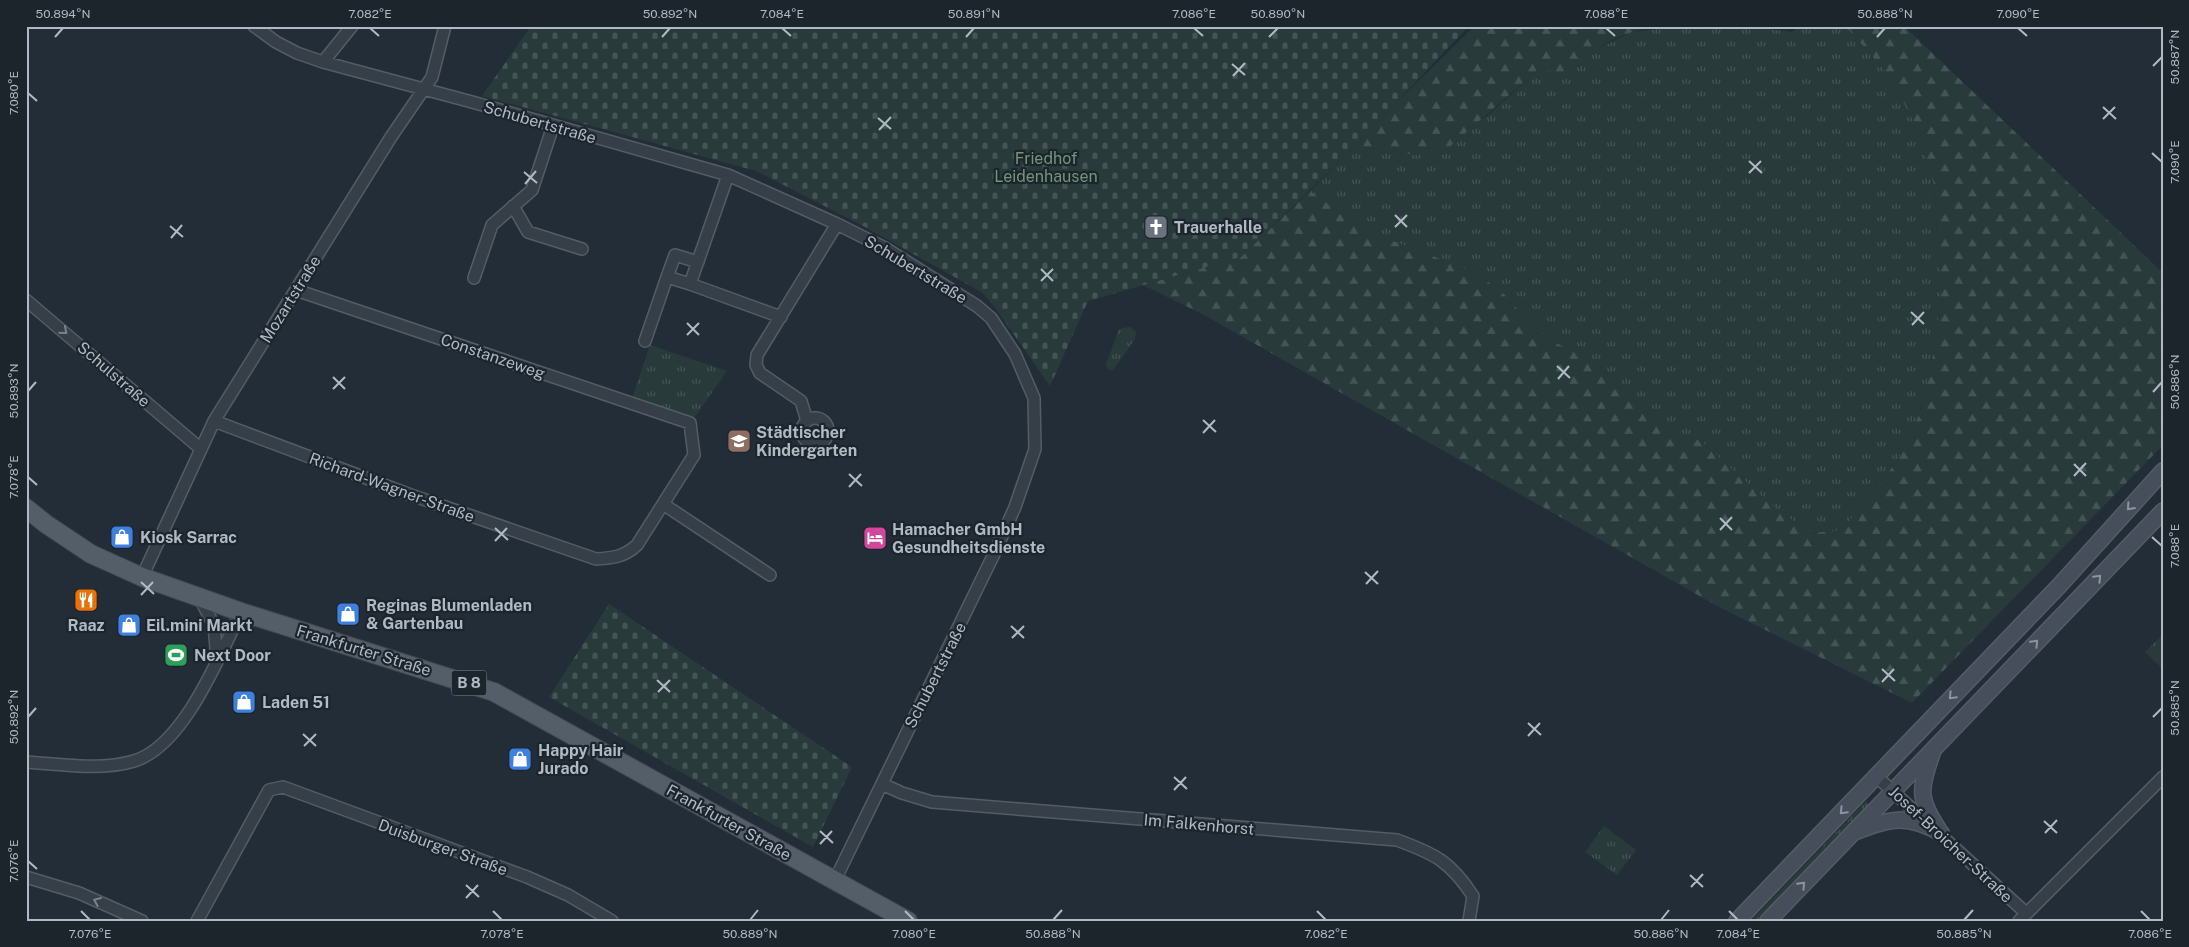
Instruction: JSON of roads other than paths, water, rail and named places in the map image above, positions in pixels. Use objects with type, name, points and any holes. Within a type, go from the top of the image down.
[{"type":"main road","points":[[1737,921],[2059,586],[2163,471]]},
{"type":"main road","name":"Frankfurter Straße","points":[[26,508],[46,524],[91,554],[142,578],[241,612],[494,692],[908,921]]},
{"type":"main road","points":[[1768,921],[2163,511]]},
{"type":"main road","points":[[1934,748],[1925,773],[1922,795],[1924,805],[1941,833]]},
{"type":"main road","points":[[1852,833],[1879,823],[1897,819],[1913,820],[1941,833]]},
{"type":"street","name":"Schubertstraße","points":[[254,26],[283,46],[323,62],[728,175],[837,224],[885,248],[991,318],[1015,354],[1034,398],[1035,449],[1016,507],[834,880]]},
{"type":"street","points":[[323,62],[352,26]]},
{"type":"street","name":"Mozartstraße","points":[[142,578],[214,422],[391,137],[432,78],[445,26]]},
{"type":"street","points":[[474,278],[492,225],[532,190],[553,126]]},
{"type":"street","points":[[690,284],[728,175]]},
{"type":"street","points":[[513,206],[528,232],[582,249]]},
{"type":"street","points":[[808,421],[801,401],[760,373],[756,365],[757,355],[837,224]]},
{"type":"street","points":[[645,341],[675,254],[698,262]]},
{"type":"street","points":[[667,277],[781,317]]},
{"type":"street","name":"Constanzeweg","points":[[296,290],[690,422]]},
{"type":"street","name":"Schulstraße","points":[[26,300],[201,449]]},
{"type":"street","name":"Richard-Wagner-Straße","points":[[214,422],[411,495],[596,559],[618,557],[630,552],[637,545],[694,455],[690,422]]},
{"type":"street","points":[[663,504],[770,575]]},
{"type":"street","points":[[199,597],[214,625],[217,660]]},
{"type":"street","points":[[26,762],[112,764],[134,761],[159,747],[182,724],[241,612]]},
{"type":"street","name":"Josef-Broicher-Straße","points":[[1876,776],[1941,833],[2023,917],[2163,777]]},
{"type":"street","name":"Im Falkenhorst","points":[[882,784],[902,793],[932,802],[1397,840],[1431,853],[1458,874],[1473,896],[1469,921]]},
{"type":"street","name":"Duisburger Straße","points":[[197,921],[269,790],[283,786],[527,877],[568,896],[612,921]]},
{"type":"street","points":[[26,877],[79,893],[142,921]]},
{"type":"place","name":"Trauerhalle","points":[[1156,227]]},
{"type":"place","name":"Städtischer Kindergarten","points":[[739,441]]},
{"type":"place","name":"Kiosk Sarrac","points":[[122,537]]},
{"type":"place","name":"Hamacher GmbH Gesundheitsdienste","points":[[875,538]]},
{"type":"place","name":"Raaz","points":[[86,600]]},
{"type":"place","name":"Reginas Blumenladen & Gartenbau","points":[[348,614]]},
{"type":"place","name":"Eil.mini Markt","points":[[129,625]]},
{"type":"place","name":"Next Door","points":[[176,655]]},
{"type":"place","name":"Laden 51","points":[[244,702]]},
{"type":"place","name":"Happy Hair Jurado","points":[[520,759]]},
{"type":"park label","name":"Friedhof Leidenhausen","points":[[1046,167]]}]
